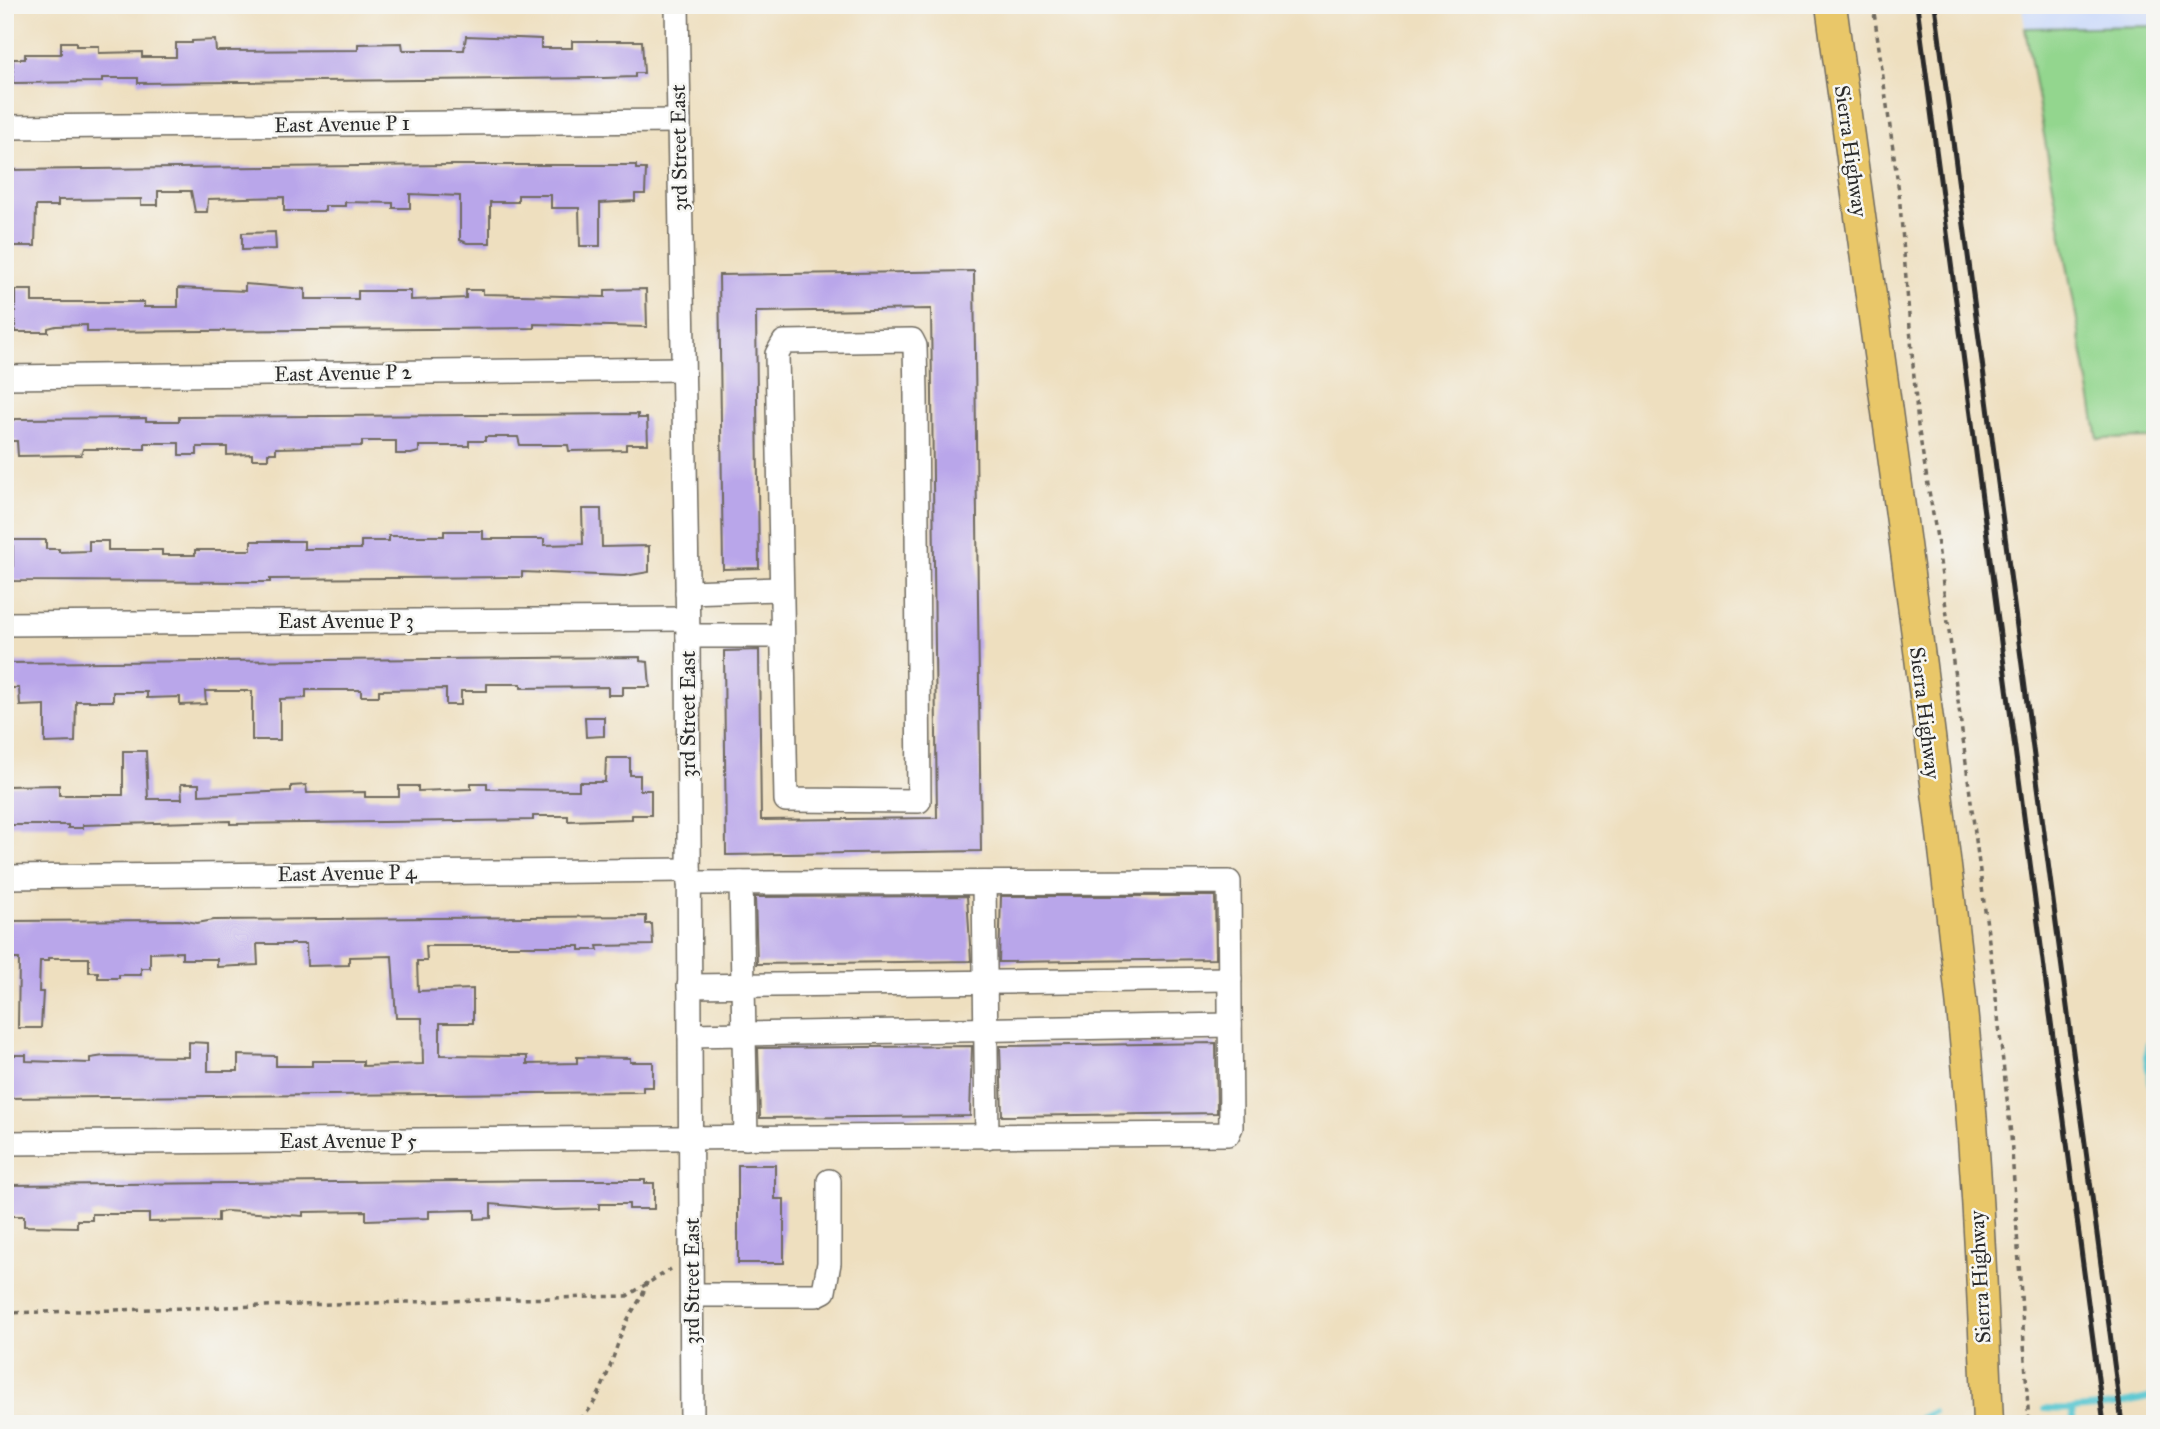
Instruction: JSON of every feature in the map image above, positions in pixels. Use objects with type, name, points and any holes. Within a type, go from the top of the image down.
[{"type":"main road","name":"Sierra Highway","points":[[1831,5],[1905,547],[1959,983],[1976,1199],[1988,1424]]},
{"type":"street","name":"3rd Street East","points":[[677,5],[681,369],[687,593],[692,1424]]},
{"type":"street","name":"East Avenue P 1","points":[[5,127],[679,121]]},
{"type":"street","points":[[912,340],[915,346],[919,801],[786,800],[780,589],[777,354],[780,346],[785,342],[912,340]]},
{"type":"street","name":"East Avenue P 2","points":[[5,377],[681,369]]},
{"type":"street","points":[[687,593],[780,589]]},
{"type":"street","name":"East Avenue P 3","points":[[5,624],[687,627],[782,636]]},
{"type":"street","name":"East Avenue P 4","points":[[5,877],[689,876],[741,883],[1229,882],[1230,979]]},
{"type":"street","points":[[741,883],[746,1138]]},
{"type":"street","points":[[984,883],[987,1137]]},
{"type":"street","points":[[689,986],[1230,979],[1230,1025],[690,1035]]},
{"type":"street","name":"East Avenue P 5","points":[[5,1143],[1228,1134],[1231,1127],[1230,1025]]},
{"type":"street","points":[[691,1295],[817,1295],[824,1291],[829,1263],[829,1181]]},
{"type":"path","points":[[1873,5],[1899,192],[1918,426],[1937,538],[1994,980],[2011,1135],[2029,1424]]},
{"type":"path","points":[[5,1314],[627,1296],[691,1259]]},
{"type":"path","points":[[571,1424],[579,1422],[590,1408],[607,1376],[626,1322],[643,1298],[648,1282]]},
{"type":"shaded area","points":[[2022,5],[2155,5],[2155,26],[2025,28]]},
{"type":"green space","points":[[2155,26],[2155,438],[2098,439],[2025,28]]},
{"type":"building","points":[[466,36],[541,39],[541,48],[572,48],[572,41],[642,41],[644,73],[635,73],[635,77],[603,78],[138,83],[138,78],[102,78],[102,82],[13,83],[13,59],[25,59],[25,54],[61,54],[61,42],[76,42],[76,46],[99,46],[99,53],[142,52],[142,57],[176,57],[176,43],[192,41],[215,40],[216,51],[358,50],[358,44],[402,43],[403,50],[464,50]]},
{"type":"building","points":[[636,165],[636,169],[646,169],[645,194],[635,194],[635,201],[600,203],[600,246],[580,246],[579,208],[551,208],[551,195],[518,195],[518,202],[490,202],[490,243],[467,243],[460,240],[460,196],[410,194],[410,208],[393,208],[393,203],[345,202],[345,206],[325,206],[325,211],[284,211],[284,197],[208,199],[207,212],[195,212],[191,191],[158,191],[158,205],[141,205],[141,199],[58,200],[58,206],[36,206],[35,246],[5,246],[5,170]]},
{"type":"building","points":[[275,232],[276,249],[242,250],[242,233]]},
{"type":"building","points":[[974,271],[981,851],[726,855],[724,651],[759,650],[761,820],[937,818],[931,309],[756,312],[759,568],[723,569],[719,275]]},
{"type":"building","points":[[245,284],[305,289],[305,299],[358,299],[358,291],[411,291],[411,300],[466,298],[466,290],[483,290],[483,294],[605,297],[605,290],[646,289],[647,327],[534,324],[534,328],[87,332],[87,325],[56,326],[48,328],[48,332],[15,332],[15,290],[32,290],[32,302],[144,302],[144,307],[178,307],[178,288],[245,291]]},
{"type":"building","points":[[638,414],[638,418],[647,418],[648,444],[626,444],[626,450],[569,451],[568,445],[520,445],[518,437],[485,437],[485,441],[469,441],[469,446],[419,446],[419,452],[411,454],[396,454],[396,441],[362,441],[362,446],[276,448],[276,453],[268,453],[268,459],[252,459],[252,454],[227,455],[227,447],[197,447],[197,455],[179,455],[179,443],[145,443],[145,449],[83,449],[81,455],[18,456],[17,441],[8,441],[8,421],[16,419],[146,418],[146,421],[179,421],[179,417]]},
{"type":"building","points":[[582,509],[601,509],[602,547],[649,546],[649,572],[625,576],[522,572],[522,577],[270,579],[270,582],[13,581],[13,540],[46,540],[46,549],[59,549],[59,552],[89,551],[89,541],[108,541],[108,550],[162,550],[162,555],[195,555],[195,550],[251,550],[251,541],[304,541],[304,549],[361,549],[361,541],[389,541],[389,536],[444,536],[444,531],[483,531],[483,539],[544,539],[544,545],[583,544]]},
{"type":"building","points":[[640,657],[640,661],[648,662],[650,687],[623,687],[623,695],[608,695],[608,687],[521,688],[521,684],[487,684],[487,691],[461,691],[461,705],[446,705],[446,689],[379,690],[379,696],[361,696],[361,690],[306,690],[306,698],[280,699],[280,740],[252,740],[252,691],[205,691],[206,704],[180,705],[180,697],[147,698],[147,692],[113,692],[113,701],[76,701],[75,742],[45,743],[45,705],[20,706],[19,688],[5,688],[5,663]]},
{"type":"building","points":[[585,717],[604,717],[604,736],[586,737]]},
{"type":"building","points":[[123,751],[146,751],[148,799],[182,799],[181,784],[199,784],[199,795],[291,791],[291,786],[306,785],[307,793],[365,792],[365,797],[399,797],[399,786],[418,786],[418,791],[471,789],[471,783],[487,783],[487,789],[579,790],[579,782],[605,782],[606,758],[630,758],[630,775],[640,775],[640,790],[651,790],[651,815],[632,815],[632,819],[568,821],[568,816],[533,816],[533,820],[230,824],[230,821],[83,825],[83,828],[68,828],[68,825],[5,825],[5,786],[59,785],[59,795],[123,795]]},
{"type":"building","points":[[967,896],[971,961],[757,964],[755,897]]},
{"type":"building","points":[[1001,896],[1215,896],[1216,959],[999,962]]},
{"type":"building","points":[[646,916],[646,924],[652,924],[653,945],[597,946],[598,950],[580,950],[580,946],[426,946],[427,961],[417,961],[418,991],[473,989],[473,1023],[440,1023],[440,1055],[527,1056],[527,1064],[577,1063],[577,1057],[630,1058],[630,1062],[653,1062],[653,1087],[643,1087],[643,1092],[5,1098],[5,1055],[26,1055],[26,1061],[90,1063],[90,1058],[104,1056],[189,1057],[189,1042],[208,1043],[208,1071],[238,1071],[238,1055],[276,1056],[276,1066],[312,1066],[312,1061],[363,1061],[363,1066],[423,1064],[422,1018],[396,1018],[392,956],[349,957],[349,965],[307,966],[306,944],[257,944],[258,965],[217,967],[217,959],[182,959],[182,952],[150,953],[150,968],[141,968],[141,975],[119,975],[119,978],[98,978],[98,972],[89,972],[89,958],[48,958],[48,961],[40,961],[39,992],[43,992],[41,1028],[18,1028],[19,959],[5,959],[5,921],[180,920],[197,923],[214,920]]},
{"type":"building","points":[[1216,1043],[1217,1113],[1002,1116],[1000,1046]]},
{"type":"building","points":[[972,1046],[970,1116],[760,1118],[758,1048]]},
{"type":"building","points":[[738,1165],[775,1165],[775,1199],[784,1199],[784,1263],[738,1263]]},
{"type":"building","points":[[645,1180],[645,1183],[654,1183],[654,1209],[629,1209],[629,1204],[599,1204],[599,1209],[555,1210],[491,1204],[491,1218],[475,1219],[475,1210],[429,1211],[429,1218],[366,1220],[366,1211],[303,1212],[303,1216],[226,1211],[218,1213],[218,1221],[149,1222],[149,1214],[92,1214],[92,1220],[77,1220],[77,1227],[24,1226],[24,1216],[5,1216],[5,1185]]},
{"type":"waterway","points":[[2155,1039],[2148,1043],[2146,1056],[2155,1109]]},
{"type":"waterway","points":[[2044,1409],[2100,1407],[2155,1396]]},
{"type":"waterway","points":[[2072,1411],[2074,1424]]},
{"type":"waterway","points":[[1908,1424],[1933,1412]]},
{"type":"railway","points":[[1917,5],[2104,1424]]},
{"type":"railway","points":[[1935,5],[2122,1424]]}]
